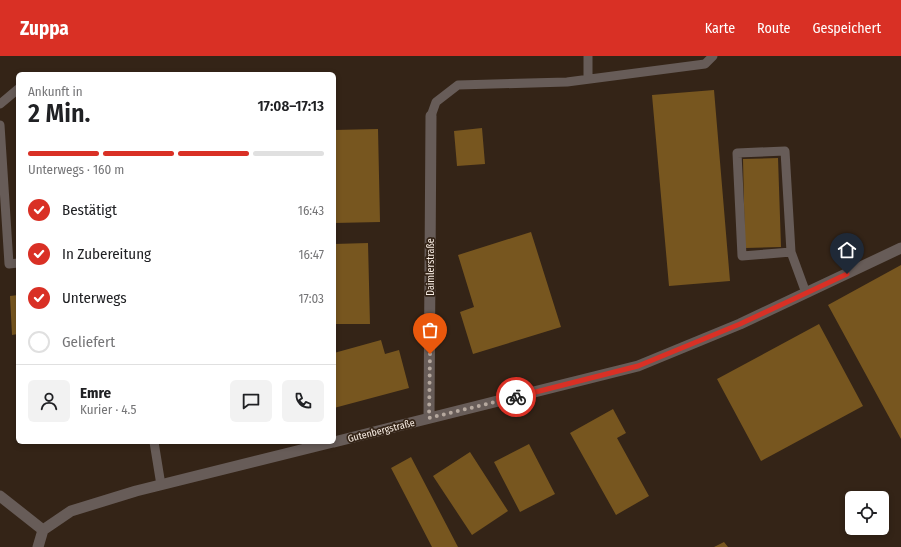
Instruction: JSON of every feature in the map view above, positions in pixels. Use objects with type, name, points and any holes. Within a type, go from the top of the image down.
[{"type":"street","name":"Daimlerstraße","points":[[429,418],[431,116]]},
{"type":"street","name":"Gutenbergstraße","points":[[336,441],[638,366],[740,324],[901,248]]},
{"type":"street","name":"Gutenbergstraße","points":[[43,530],[71,511],[161,485],[326,444]]},
{"type":"street","points":[[0,496],[43,530],[38,547]]},
{"type":"lane","points":[[588,56],[588,79]]},
{"type":"lane","points":[[431,116],[436,102],[458,85],[567,82],[705,64],[713,56]]},
{"type":"lane","points":[[0,104],[16,91]]},
{"type":"lane","points":[[0,125],[9,264],[16,263]]},
{"type":"lane","points":[[791,252],[742,256],[737,153],[785,151],[791,252],[806,293]]},
{"type":"lane","points":[[154,444],[161,485]]},
{"type":"building","points":[[714,90],[730,281],[669,286],[652,95]]},
{"type":"building","points":[[482,128],[485,164],[457,166],[454,131]]},
{"type":"building","points":[[378,129],[380,222],[336,223],[336,130]]},
{"type":"building","points":[[778,158],[781,247],[745,248],[743,159]]},
{"type":"building","points":[[531,232],[561,327],[473,354],[460,312],[474,307],[458,255]]},
{"type":"building","points":[[368,243],[370,324],[336,324],[336,244]]},
{"type":"building","points":[[901,265],[901,439],[828,305]]},
{"type":"building","points":[[16,295],[16,334],[12,335],[10,296]]},
{"type":"building","points":[[819,324],[863,406],[761,461],[717,379]]},
{"type":"building","points":[[381,340],[385,354],[399,350],[409,388],[336,407],[336,352]]},
{"type":"building","points":[[613,409],[626,433],[617,438],[649,496],[616,515],[570,433]]},
{"type":"building","points":[[529,444],[555,494],[520,512],[494,462]]},
{"type":"building","points":[[470,452],[508,511],[472,535],[433,476]]},
{"type":"building","points":[[411,457],[458,547],[432,547],[391,468]]},
{"type":"building","points":[[724,542],[728,547],[714,547]]},
{"type":"way so far","points":[[430,354],[429,418],[516,397]]},
{"type":"route","points":[[516,397],[638,366],[740,324],[847,274]]}]
